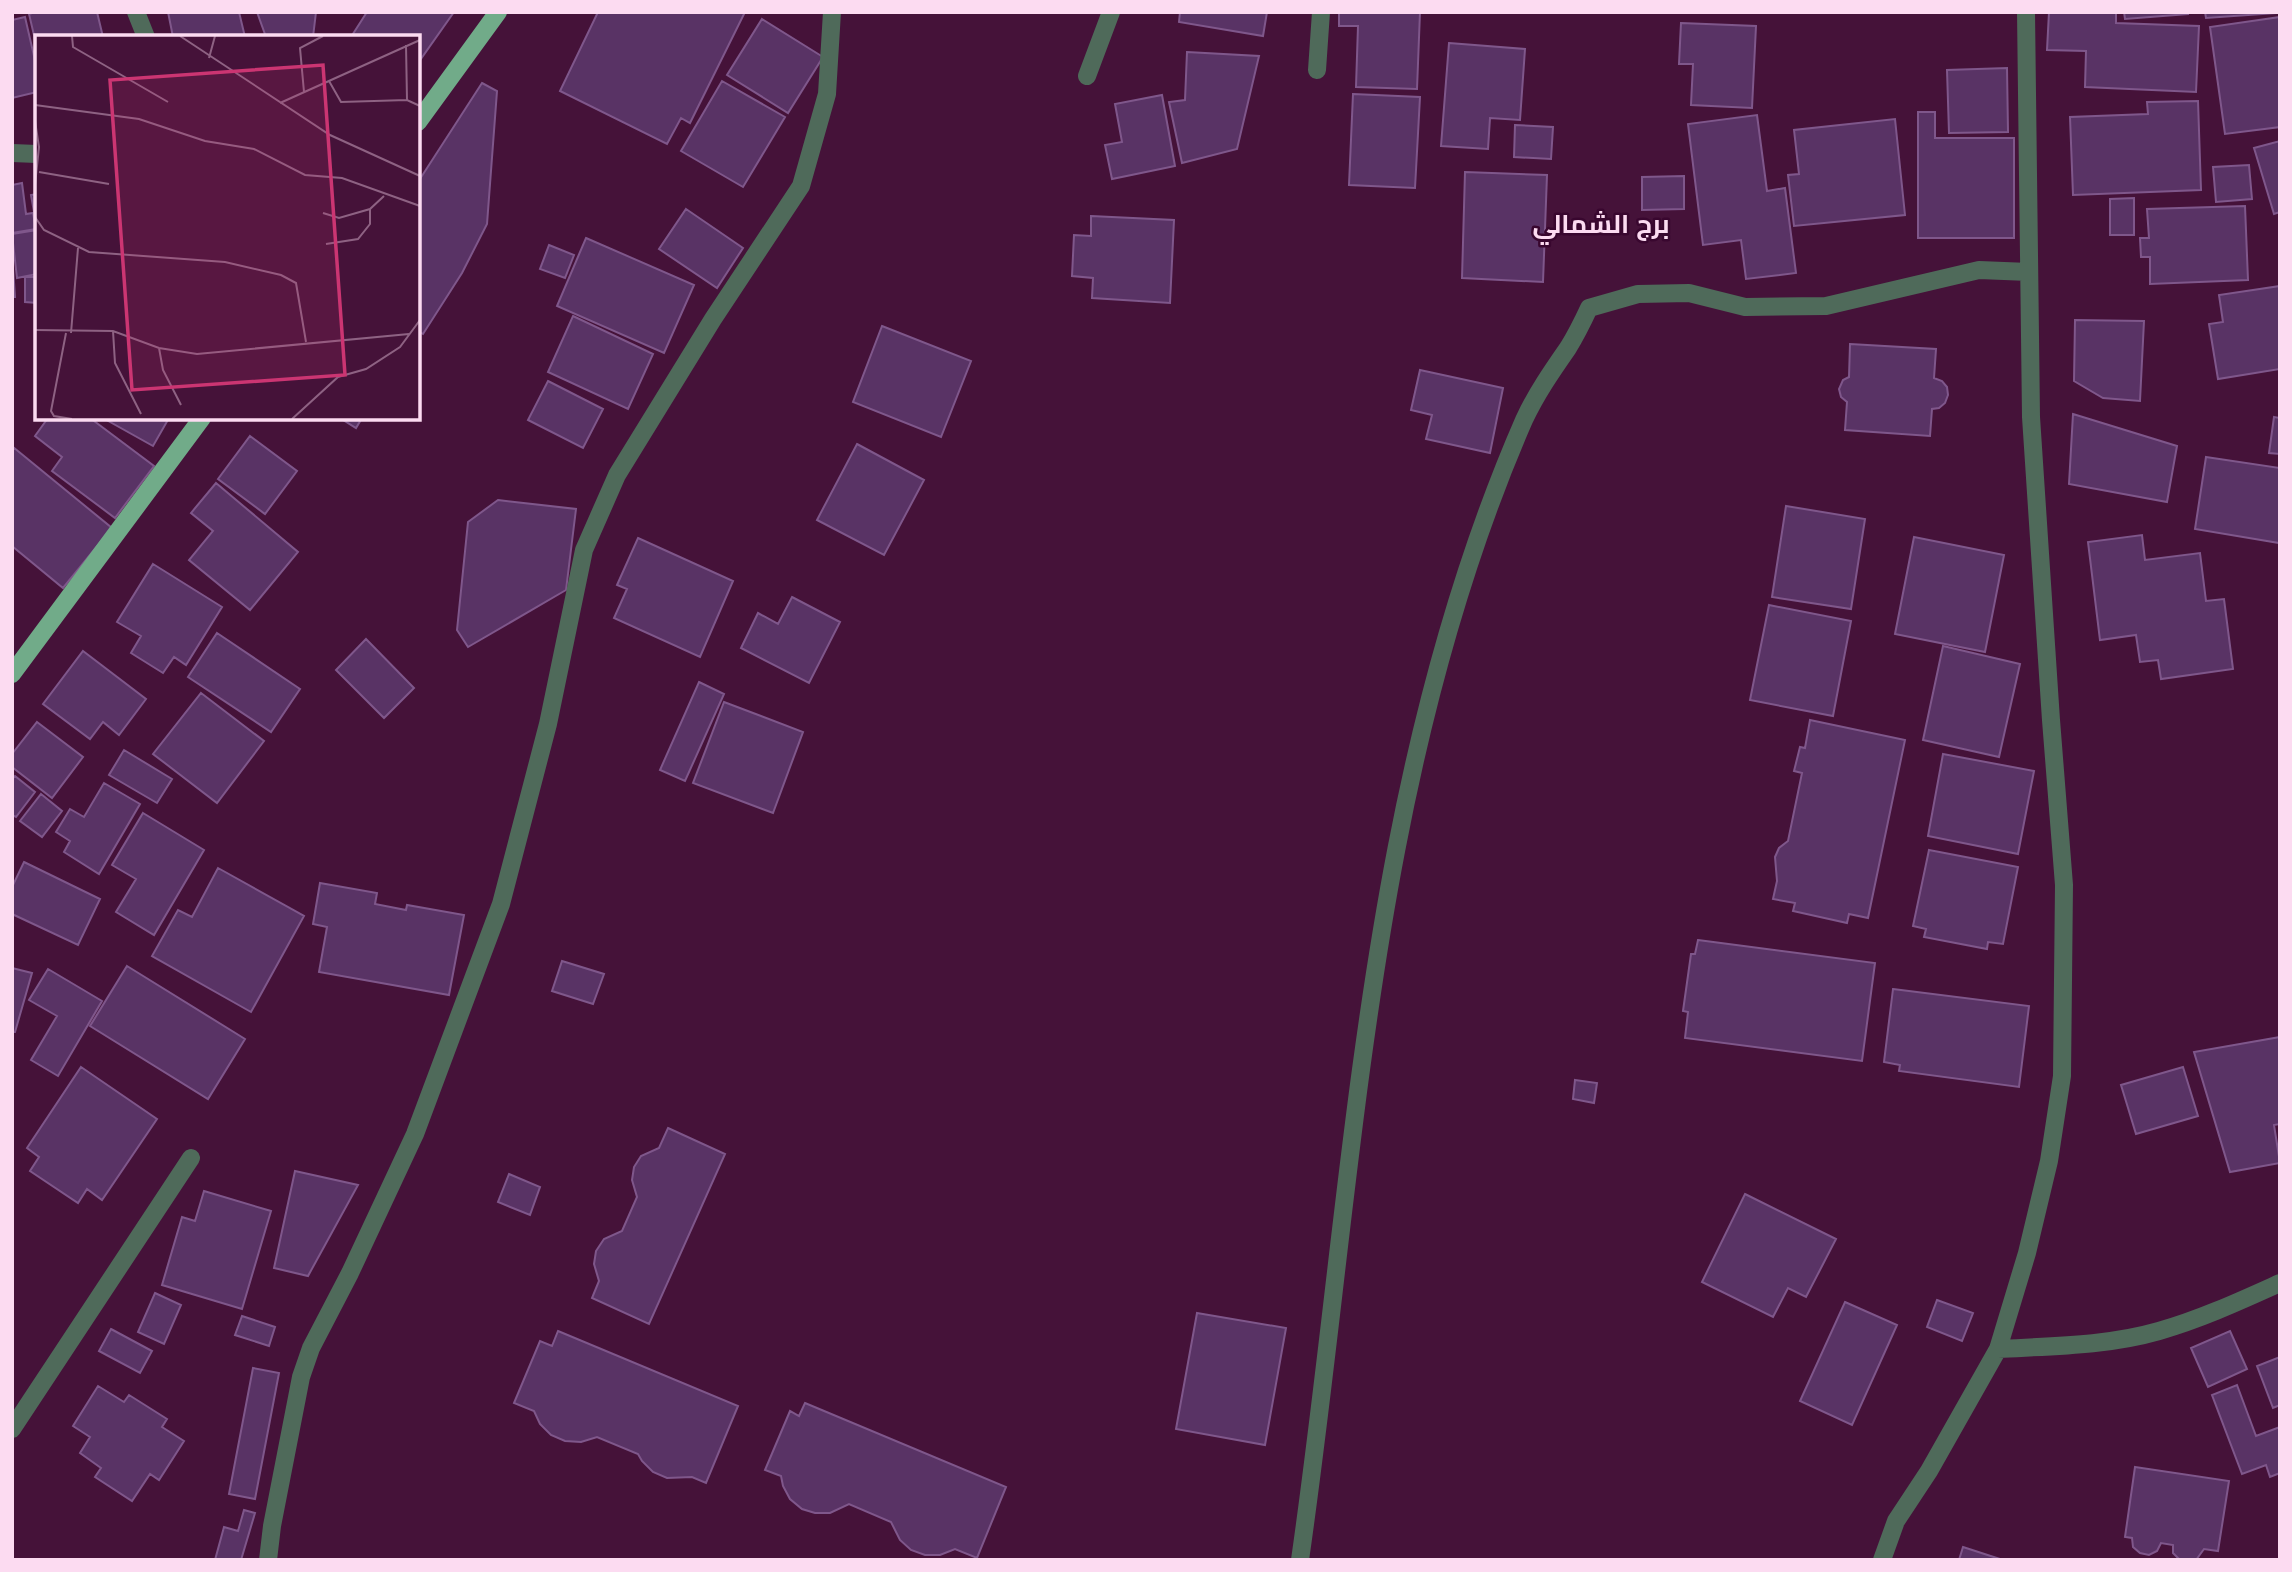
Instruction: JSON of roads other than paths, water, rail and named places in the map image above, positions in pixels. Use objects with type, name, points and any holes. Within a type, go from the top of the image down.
[{"type":"main road","points":[[420,119],[499,12]]},
{"type":"main road","points":[[12,674],[201,420]]},
{"type":"street","points":[[136,12],[145,35]]},
{"type":"street","points":[[268,1560],[272,1526],[307,1357],[415,1134],[502,904],[548,724],[584,550],[617,475],[713,319],[801,186],[827,94],[832,12]]},
{"type":"street","points":[[1087,76],[1111,12]]},
{"type":"street","points":[[1317,70],[1321,12]]},
{"type":"street","points":[[1882,1560],[1895,1521],[1929,1471],[1998,1349],[2049,1161],[2062,1076],[2064,885],[2050,720],[2032,430],[2026,12]]},
{"type":"street","points":[[12,153],[35,154]]},
{"type":"street","points":[[1300,1560],[1355,1113],[1401,820],[1435,678],[1465,574],[1526,416],[1550,372],[1570,346],[1589,307],[1638,294],[1689,293],[1745,307],[1826,306],[1979,270],[2029,272]]},
{"type":"street","points":[[12,1429],[191,1157]]},
{"type":"street","points":[[1998,1349],[2109,1342],[2157,1332],[2200,1318],[2280,1283]]},
{"type":"district","name":"برج الشمالي","points":[[1601,223]]}]
